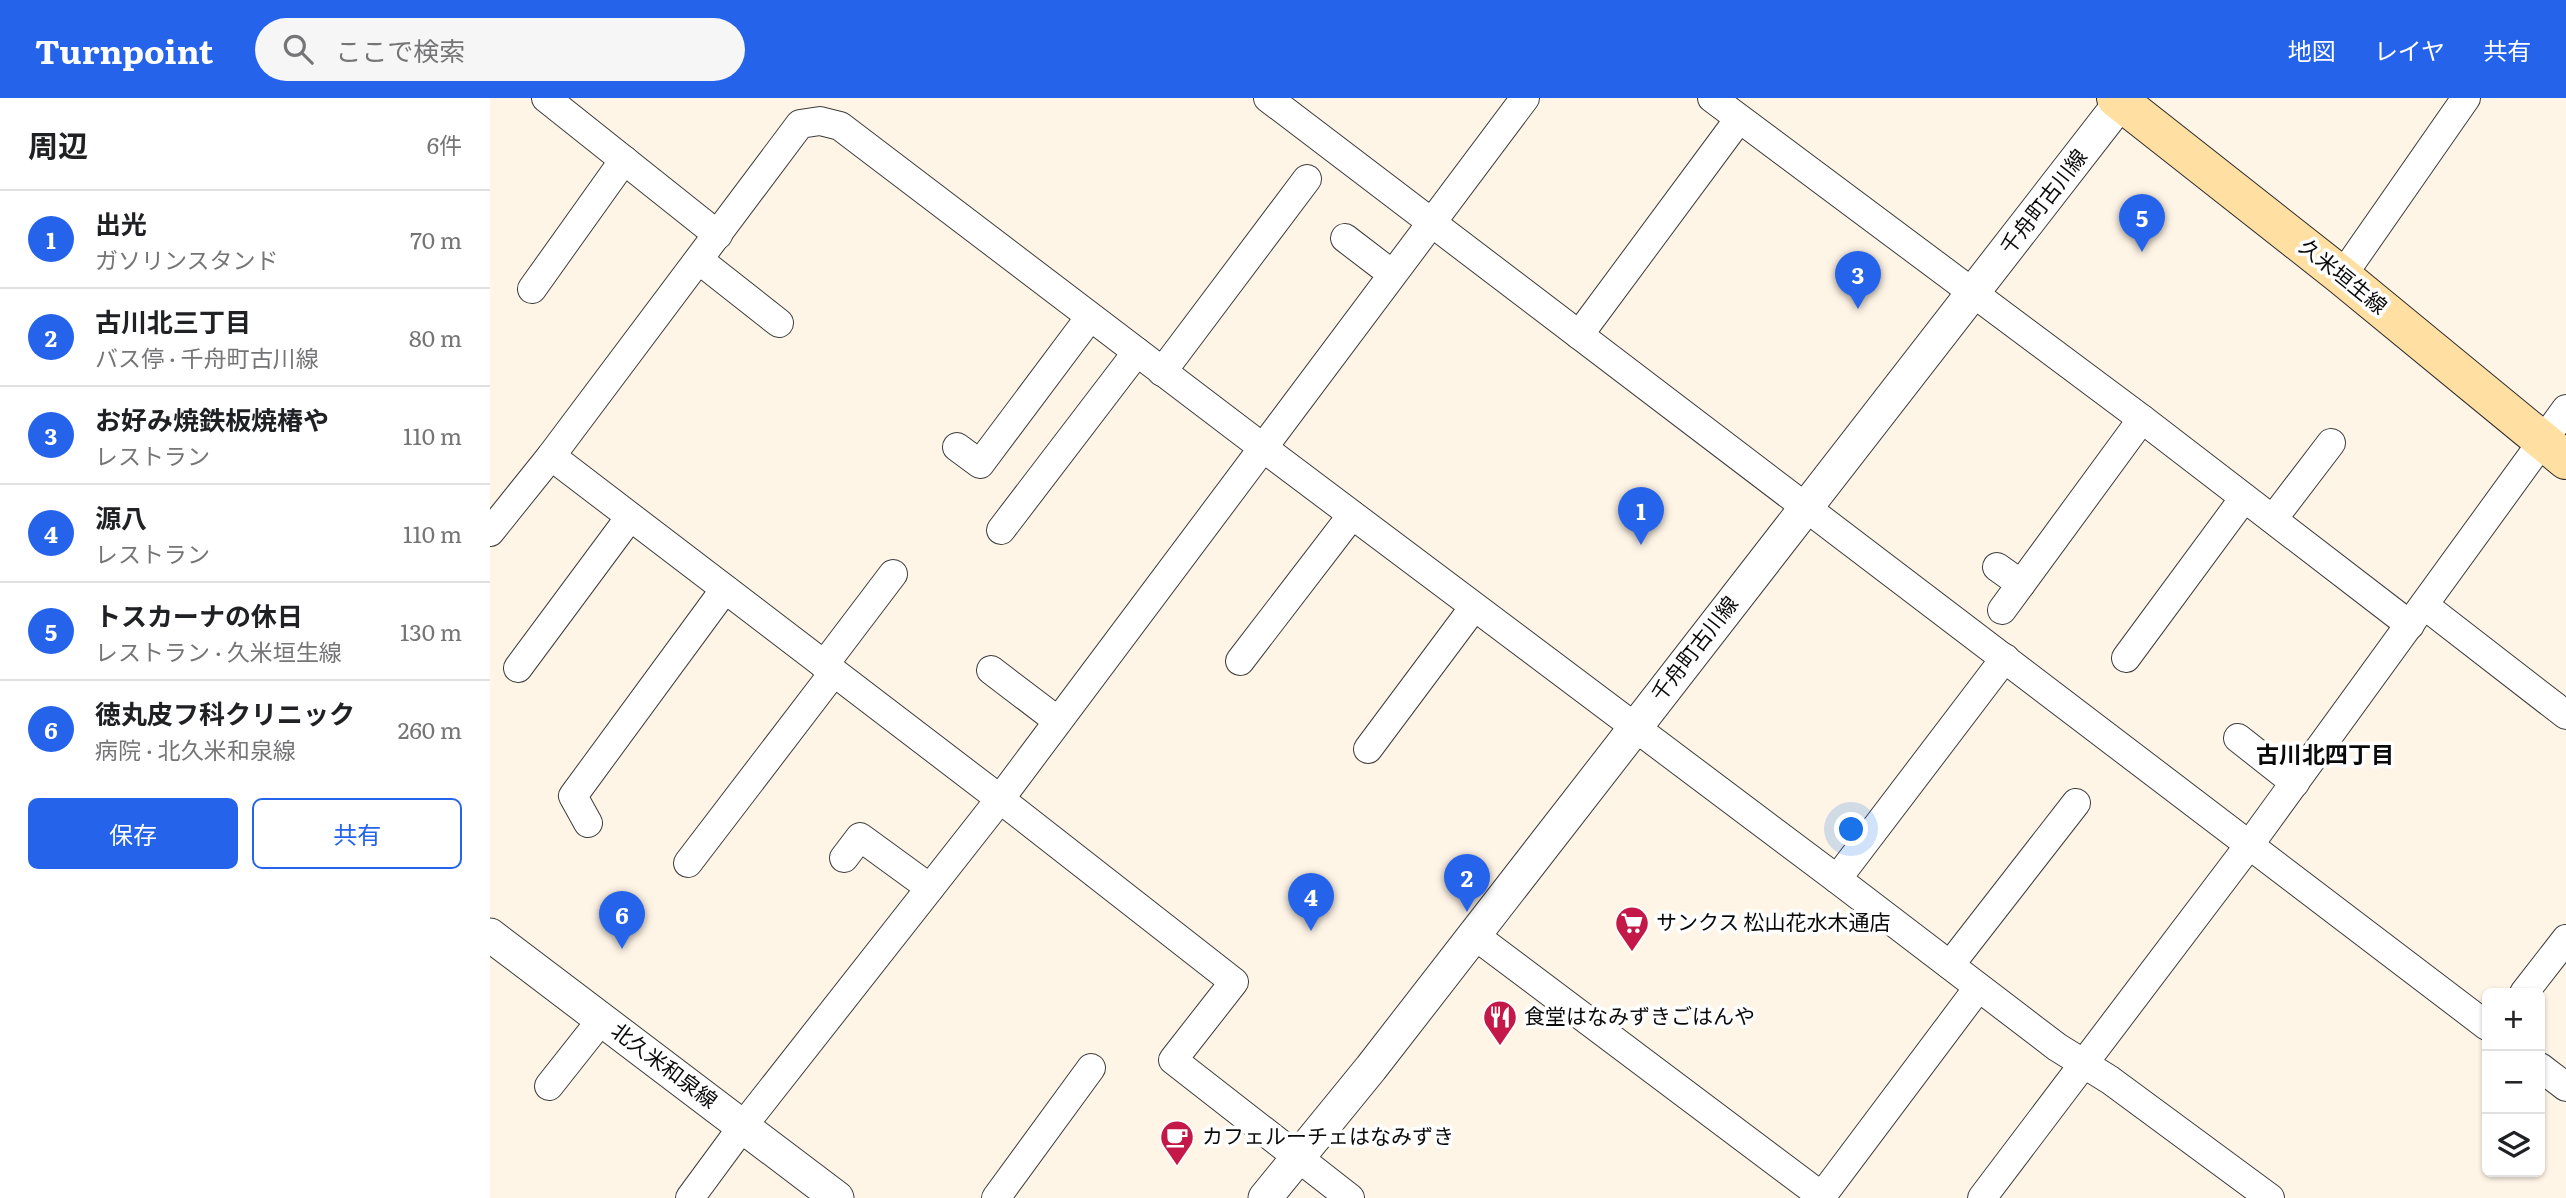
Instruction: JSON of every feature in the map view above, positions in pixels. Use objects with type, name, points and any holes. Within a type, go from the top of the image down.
[{"type":"main road","name":"久米垣生線","points":[[2121,99],[2554,450]]},
{"type":"street","points":[[546,98],[718,235]]},
{"type":"street","points":[[1268,98],[2482,1022]]},
{"type":"street","points":[[703,1192],[744,1126],[1000,799],[1525,98]]},
{"type":"street","points":[[1712,98],[2273,519],[2566,715]]},
{"type":"street","points":[[2342,276],[2466,98]]},
{"type":"street","name":"千舟町古川線","points":[[1265,1198],[1371,1068],[1974,293],[2121,99]]},
{"type":"street","points":[[490,531],[551,456],[800,124],[820,109],[1090,317],[1837,878],[1978,988],[2270,1198]]},
{"type":"street","points":[[1579,334],[1740,119]]},
{"type":"street","points":[[532,289],[624,160]]},
{"type":"street","points":[[1163,372],[1307,179]]},
{"type":"street","points":[[1345,238],[1392,274]]},
{"type":"street","points":[[699,260],[779,323]]},
{"type":"street","points":[[957,447],[980,464],[1090,317]]},
{"type":"street","points":[[1001,530],[1137,352]]},
{"type":"street","points":[[1982,1198],[2250,844],[2417,615],[2554,450],[2566,409]]},
{"type":"street","points":[[2002,610],[2142,419]]},
{"type":"street","points":[[2273,519],[2331,443]]},
{"type":"street","points":[[551,456],[1000,799],[1234,982],[1173,1060],[1350,1198]]},
{"type":"street","points":[[2126,658],[2244,498]]},
{"type":"street","points":[[1240,661],[1352,515]]},
{"type":"street","points":[[518,668],[631,517]]},
{"type":"street","points":[[1997,566],[2021,584]]},
{"type":"street","points":[[688,863],[829,668],[893,574]]},
{"type":"street","points":[[588,822],[573,796],[725,589]]},
{"type":"street","points":[[1368,749],[1474,607]]},
{"type":"street","points":[[1837,878],[2005,658]]},
{"type":"street","points":[[991,670],[1058,721]]},
{"type":"street","points":[[2238,738],[2295,783]]},
{"type":"street","points":[[1950,965],[2076,803]]},
{"type":"street","points":[[844,858],[860,837],[930,888]]},
{"type":"street","name":"北久米和泉線","points":[[490,935],[837,1198]]},
{"type":"street","points":[[1474,935],[1823,1197],[1978,988]]},
{"type":"street","points":[[2528,988],[2566,939]]},
{"type":"street","points":[[550,1086],[602,1019]]},
{"type":"street","points":[[996,1198],[1091,1068]]},
{"type":"street","points":[[2545,1071],[2566,1087]]},
{"type":"place","name":"トスカーナの休日","points":[[2142,252]]},
{"type":"place","name":"お好み焼鉄板焼椿や","points":[[1858,309]]},
{"type":"place","name":"出光","points":[[1641,545]]},
{"type":"place","name":"古川北三丁目","points":[[1467,912]]},
{"type":"place","name":"源八","points":[[1311,931]]},
{"type":"place","name":"徳丸皮フ科クリニック","points":[[622,949]]},
{"type":"place","name":"サンクス 松山花水木通店","points":[[1632,953]]},
{"type":"place","name":"食堂はなみずきごはんや","points":[[1500,1047]]},
{"type":"place","name":"カフェルーチェはなみずき","points":[[1177,1167]]},
{"type":"district","name":"古川北四丁目","points":[[2325,755]]}]
